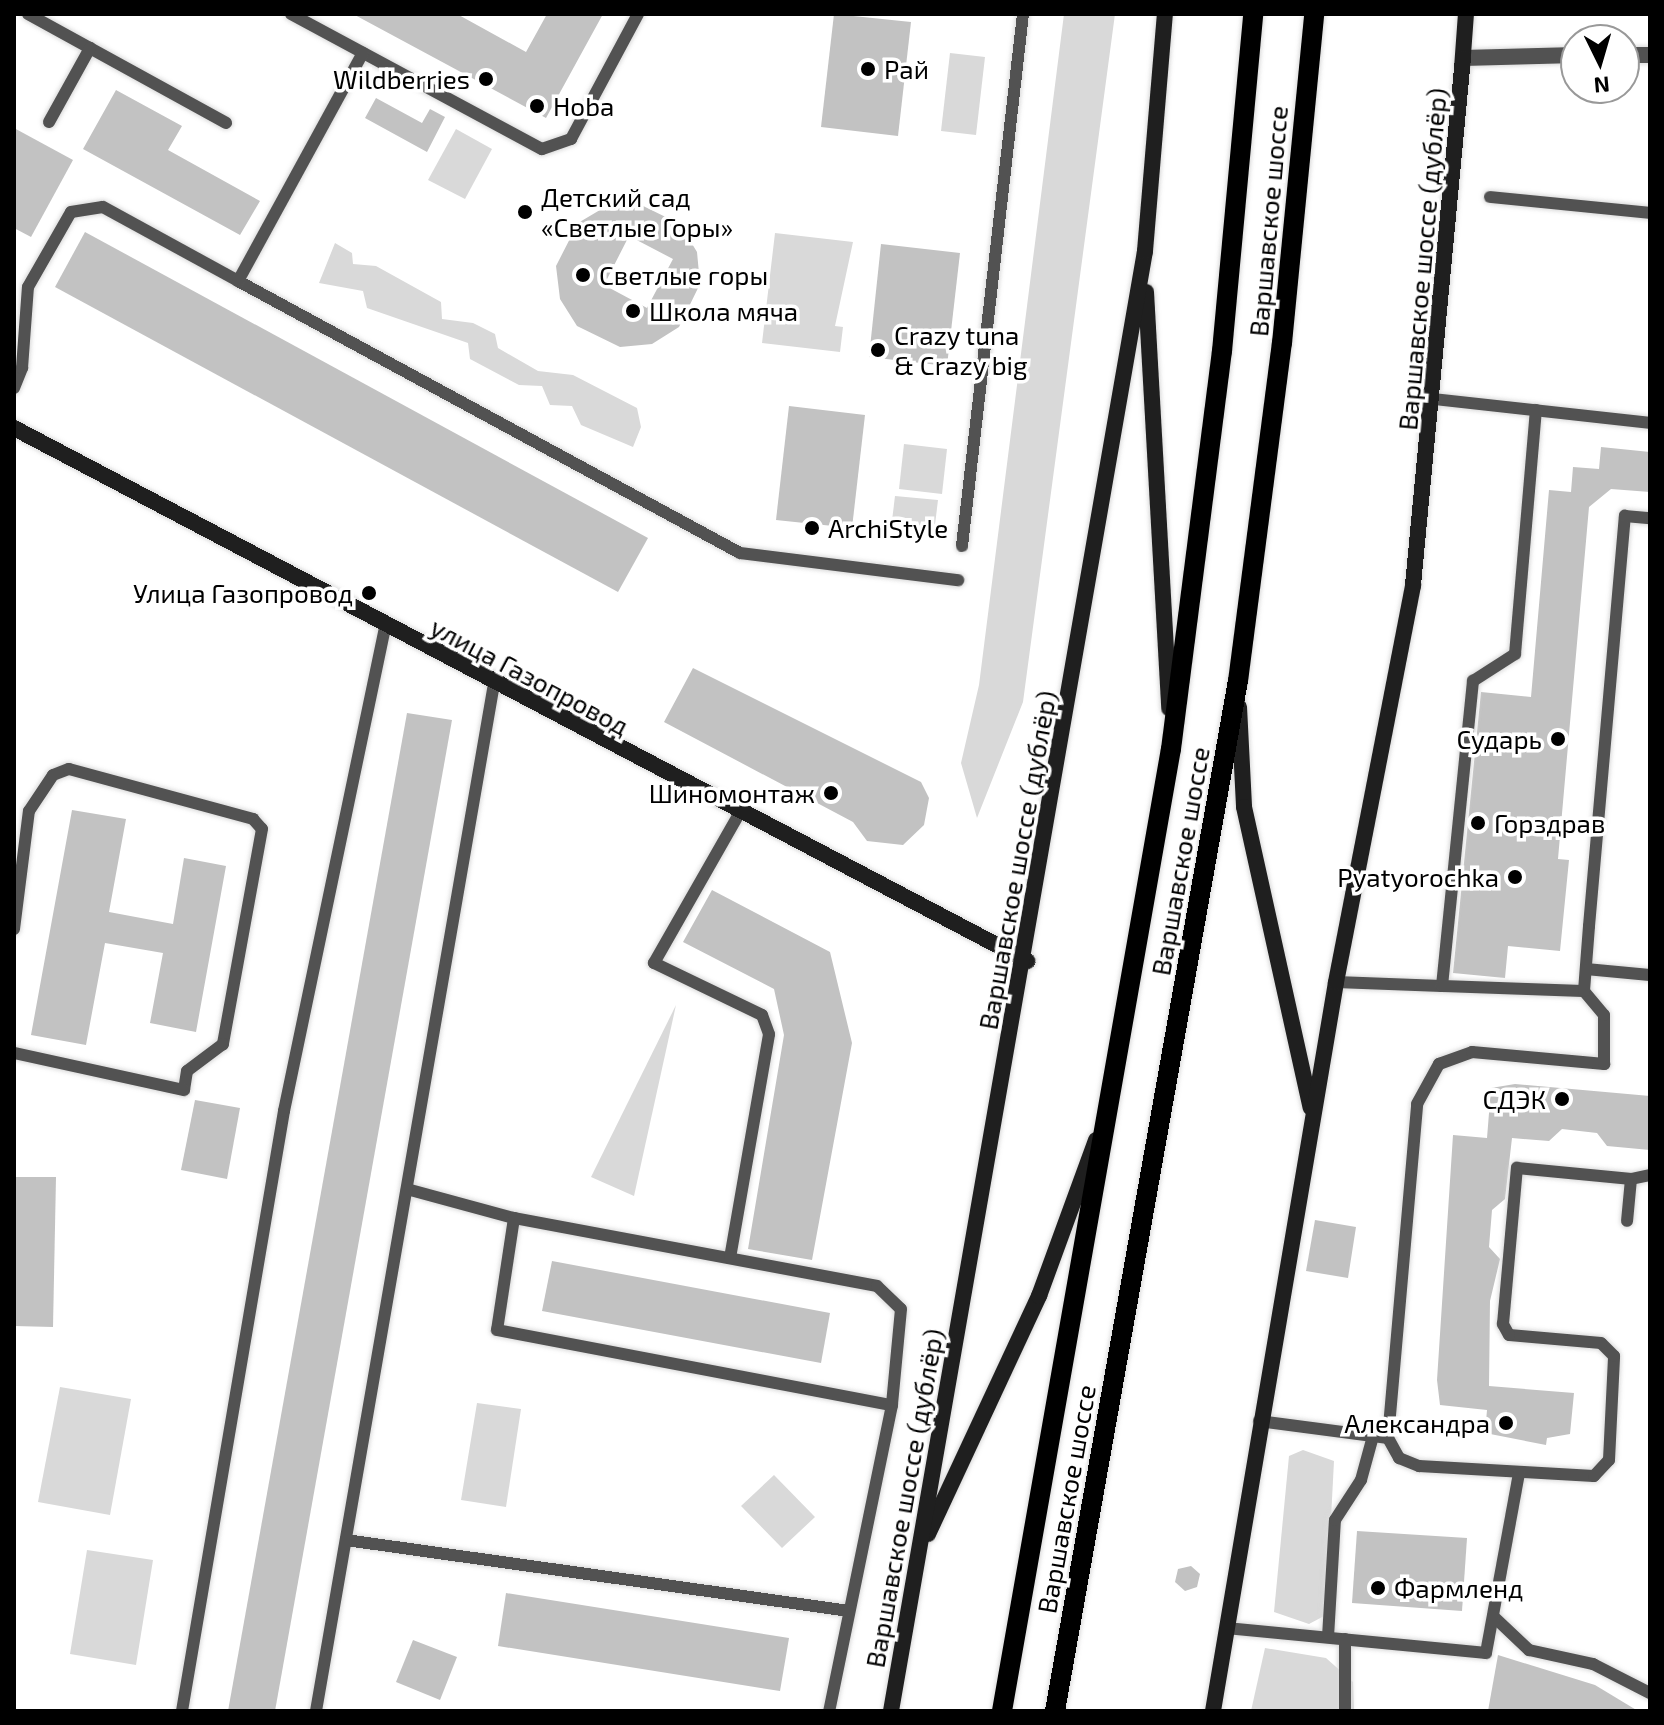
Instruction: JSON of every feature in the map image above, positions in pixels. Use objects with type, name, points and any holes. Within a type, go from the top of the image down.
[{"type":"main road","name":"Варшавское шоссе (дублёр)","points":[[891,1711],[1027,961],[1145,251],[1165,14]]},
{"type":"main road","name":"Варшавское шоссе","points":[[1002,1711],[1171,749],[1222,351],[1253,14]]},
{"type":"main road","name":"Варшавское шоссе","points":[[1055,1711],[1238,681],[1282,343],[1314,14]]},
{"type":"main road","name":"Варшавское шоссе (дублёр)","points":[[1213,1711],[1259,1421],[1336,982],[1413,585],[1434,399],[1466,14]]},
{"type":"main road","points":[[1145,251],[1149,432],[1171,749]]},
{"type":"main road","name":"улица Газопровод","points":[[14,428],[385,627],[1027,961]]},
{"type":"main road","points":[[1238,681],[1244,807],[1313,1118]]},
{"type":"main road","points":[[916,1562],[1039,1296],[1105,1116]]},
{"type":"street","points":[[1463,58],[1560,55]]},
{"type":"lane","points":[[28,14],[226,123]]},
{"type":"lane","points":[[291,14],[548,149],[571,139],[638,14]]},
{"type":"lane","points":[[962,546],[1023,14]]},
{"type":"lane","points":[[49,122],[90,48]]},
{"type":"lane","points":[[238,281],[363,53]]},
{"type":"lane","points":[[1490,197],[1650,213]]},
{"type":"lane","points":[[14,388],[22,368],[28,287],[75,209],[103,207],[740,553],[958,580]]},
{"type":"lane","points":[[1434,399],[1650,423]]},
{"type":"lane","points":[[1442,986],[1473,681],[1515,654],[1536,410]]},
{"type":"lane","points":[[1650,518],[1625,516],[1584,991],[1604,1015],[1604,1064],[1472,1052],[1439,1064],[1417,1104],[1388,1438],[1399,1458],[1419,1466],[1594,1476],[1609,1460],[1618,1371],[1601,1343],[1509,1335],[1503,1324],[1517,1168],[1631,1179],[1650,1175]]},
{"type":"lane","points":[[182,1711],[284,1111],[385,627]]},
{"type":"lane","points":[[316,1711],[494,684]]},
{"type":"lane","points":[[14,929],[29,811],[53,775],[69,769],[253,819],[262,829],[223,1044],[187,1071],[184,1090],[14,1053]]},
{"type":"lane","points":[[730,1258],[769,1034],[762,1015],[654,963],[740,812]]},
{"type":"lane","points":[[1586,969],[1650,975]]},
{"type":"lane","points":[[1336,982],[1584,991]]},
{"type":"lane","points":[[1627,1221],[1631,1179]]},
{"type":"lane","points":[[407,1189],[514,1218],[877,1286],[901,1309],[892,1405],[829,1711]]},
{"type":"lane","points":[[514,1218],[497,1330],[892,1405]]},
{"type":"lane","points":[[1259,1421],[1388,1438]]},
{"type":"lane","points":[[1328,1637],[1335,1520],[1361,1480],[1373,1436]]},
{"type":"lane","points":[[1227,1628],[1486,1653],[1519,1474]]},
{"type":"lane","points":[[346,1540],[849,1611]]},
{"type":"lane","points":[[1493,1616],[1529,1650],[1593,1664],[1650,1693]]},
{"type":"lane","points":[[1345,1639],[1345,1711]]},
{"type":"shaded area","points":[[1064,14],[1115,14],[1023,702],[977,818],[961,763],[979,685]]},
{"type":"shaded area","points":[[950,53],[985,57],[976,135],[941,131]]},
{"type":"shaded area","points":[[456,129],[492,149],[465,199],[428,180]]},
{"type":"shaded area","points":[[775,233],[853,242],[835,326],[843,327],[840,352],[762,343]]},
{"type":"shaded area","points":[[335,243],[352,253],[353,264],[376,266],[441,302],[442,319],[473,323],[495,334],[498,348],[538,371],[573,375],[637,408],[641,427],[633,447],[581,425],[572,406],[550,405],[542,386],[519,385],[470,359],[468,343],[367,308],[363,291],[319,283]]},
{"type":"shaded area","points":[[904,444],[947,449],[942,494],[899,489]]},
{"type":"shaded area","points":[[895,496],[938,500],[934,533],[891,529]]},
{"type":"shaded area","points":[[676,1005],[634,1196],[591,1177]]},
{"type":"shaded area","points":[[60,1387],[131,1399],[110,1515],[38,1502]]},
{"type":"shaded area","points":[[477,1403],[521,1409],[506,1507],[461,1500]]},
{"type":"shaded area","points":[[1303,1450],[1334,1461],[1326,1615],[1309,1624],[1274,1612],[1289,1456]]},
{"type":"shaded area","points":[[774,1475],[815,1517],[782,1548],[741,1506]]},
{"type":"shaded area","points":[[87,1550],[153,1560],[136,1665],[70,1654]]},
{"type":"shaded area","points":[[1265,1648],[1326,1658],[1353,1682],[1354,1711],[1251,1711]]},
{"type":"building","points":[[353,14],[457,14],[526,52],[547,14],[603,14],[546,118]]},
{"type":"building","points":[[834,14],[911,22],[898,136],[821,127]]},
{"type":"building","points":[[116,90],[182,126],[168,150],[260,201],[240,235],[83,149]]},
{"type":"building","points":[[376,98],[422,123],[430,109],[445,117],[427,152],[365,118]]},
{"type":"building","points":[[14,128],[73,160],[31,237],[14,228]]},
{"type":"building","name":"Светлые горы","points":[[637,203],[680,224],[697,252],[700,284],[679,327],[652,344],[620,347],[577,326],[560,299],[556,266],[578,223],[605,207]],"holes":[[[629,236],[673,259],[647,308],[604,285]]]},
{"type":"building","points":[[85,232],[648,538],[618,592],[55,287]]},
{"type":"building","points":[[881,244],[960,253],[947,366],[869,357]]},
{"type":"building","points":[[789,406],[865,415],[852,528],[776,520]]},
{"type":"building","points":[[1601,447],[1650,452],[1650,492],[1611,489],[1589,507],[1558,859],[1569,860],[1560,951],[1508,946],[1505,978],[1453,973],[1481,692],[1531,697],[1549,490],[1571,492],[1573,467],[1599,469]]},
{"type":"building","points":[[693,668],[921,782],[929,798],[924,825],[903,845],[867,841],[853,822],[664,722]]},
{"type":"building","points":[[407,713],[452,720],[275,1711],[228,1711]]},
{"type":"building","points":[[72,810],[126,819],[109,912],[173,924],[184,858],[226,866],[196,1032],[150,1023],[163,953],[105,943],[86,1045],[31,1035]]},
{"type":"building","points":[[712,890],[830,952],[852,1043],[812,1260],[748,1249],[784,1035],[774,989],[683,942]]},
{"type":"building","points":[[1515,1084],[1650,1096],[1650,1150],[1607,1146],[1597,1133],[1562,1129],[1549,1141],[1512,1138],[1505,1199],[1492,1210],[1489,1247],[1500,1259],[1490,1301],[1489,1386],[1574,1393],[1570,1434],[1547,1438],[1546,1445],[1485,1433],[1487,1410],[1440,1405],[1437,1380],[1453,1135],[1487,1138],[1491,1088]]},
{"type":"building","points":[[195,1100],[240,1108],[227,1179],[181,1170]]},
{"type":"building","points":[[14,1177],[56,1177],[53,1327],[14,1326]]},
{"type":"building","points":[[1315,1220],[1356,1227],[1348,1278],[1306,1271]]},
{"type":"building","points":[[552,1261],[830,1313],[821,1363],[542,1311]]},
{"type":"building","points":[[1357,1531],[1467,1538],[1462,1611],[1352,1603]]},
{"type":"building","points":[[1191,1566],[1200,1574],[1197,1587],[1185,1591],[1175,1582],[1178,1569]]},
{"type":"building","points":[[506,1593],[789,1638],[780,1691],[498,1646]]},
{"type":"building","points":[[413,1640],[457,1657],[440,1700],[396,1682]]},
{"type":"building","points":[[1498,1655],[1595,1685],[1638,1711],[1488,1711]]},
{"type":"place","name":"Рай","points":[[868,69]]},
{"type":"place","name":"Wildberries","points":[[486,79]]},
{"type":"place","name":"Hoba","points":[[537,106]]},
{"type":"place","name":"Детский сад «Светлые Горы»","points":[[525,212]]},
{"type":"place","name":"Светлые горы","points":[[583,275]]},
{"type":"place","name":"Школа мяча","points":[[633,311]]},
{"type":"place","name":"Crazy tuna & Crazy big","points":[[878,350]]},
{"type":"place","name":"ArchiStyle","points":[[812,528]]},
{"type":"place","name":"Улица Газопровод","points":[[369,593]]},
{"type":"place","name":"Сударь","points":[[1558,739]]},
{"type":"place","name":"Шиномонтаж","points":[[831,793]]},
{"type":"place","name":"Горздрав","points":[[1478,823]]},
{"type":"place","name":"Pyatyorochka","points":[[1515,877]]},
{"type":"place","name":"СДЭК","points":[[1562,1099]]},
{"type":"place","name":"Александра","points":[[1506,1423]]},
{"type":"place","name":"Фармленд","points":[[1378,1588]]}]
